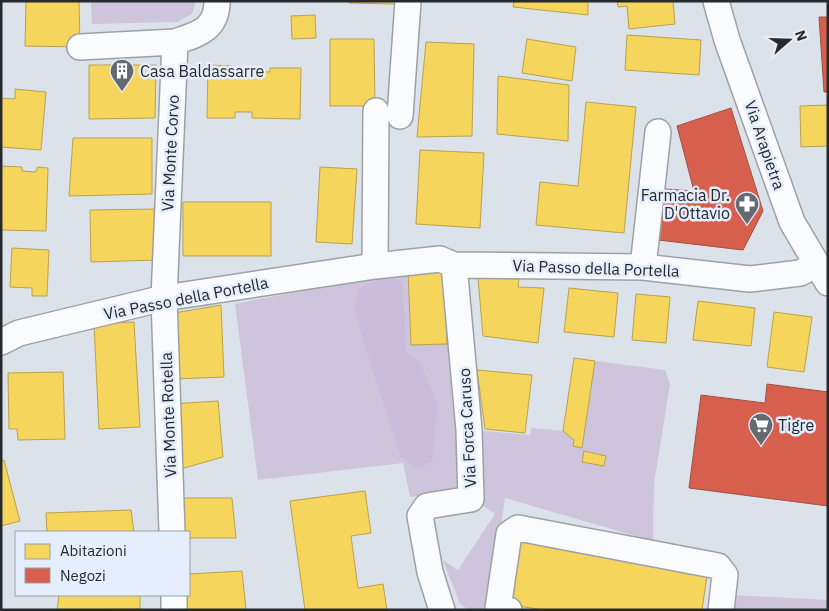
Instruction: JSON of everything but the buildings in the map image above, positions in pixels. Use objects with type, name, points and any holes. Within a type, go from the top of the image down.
[{"type":"street","points":[[80,47],[175,42],[200,33],[210,24],[217,13],[217,1]]},
{"type":"street","points":[[375,266],[388,114],[408,1]]},
{"type":"street","name":"Via Arapietra","points":[[716,1],[727,40],[792,222],[822,274]]},
{"type":"street","name":"Via Monte Corvo","points":[[164,298],[175,42]]},
{"type":"street","points":[[643,267],[658,132]]},
{"type":"street","name":"Via Passo della Portella","points":[[1,342],[19,333],[164,298],[375,266],[440,259],[454,264],[643,267],[750,279],[800,273],[822,274]]},
{"type":"street","name":"Via Forca Caruso","points":[[442,610],[430,572],[419,504],[471,499],[469,430],[454,264]]},
{"type":"street","name":"Via Monte Rotella","points":[[164,298],[172,531]]},
{"type":"street","points":[[509,610],[498,608],[509,534],[518,528],[718,566],[725,575],[721,610]]},
{"type":"street","points":[[174,596],[174,610]]},
{"type":"shaded area","points":[[91,1],[196,1],[192,14],[177,22],[92,24]]},
{"type":"shaded area","points":[[408,270],[447,344],[455,344],[465,491],[410,497],[403,463],[258,480],[235,304]],"holes":[[[403,282],[407,353],[400,456],[368,352]]]},
{"type":"shaded area","points":[[385,277],[403,282],[407,353],[420,362],[438,405],[432,461],[418,469],[400,456],[354,309],[359,288]]},
{"type":"shaded area","points":[[595,361],[665,370],[670,384],[654,484],[653,541],[505,498],[489,610],[469,610],[460,604],[443,560],[458,570],[495,514],[481,504],[486,497],[476,497],[476,430],[530,435],[531,428],[563,431],[574,440],[573,446],[582,448]]},
{"type":"shaded area","points":[[733,595],[828,600],[828,610],[732,610]]},
{"type":"place","name":"Casa Baldassarre","points":[[122,92]]},
{"type":"place","name":"Farmacia Dr. D'Ottavio","points":[[747,225]]},
{"type":"place","name":"Tigre","points":[[761,446]]}]
